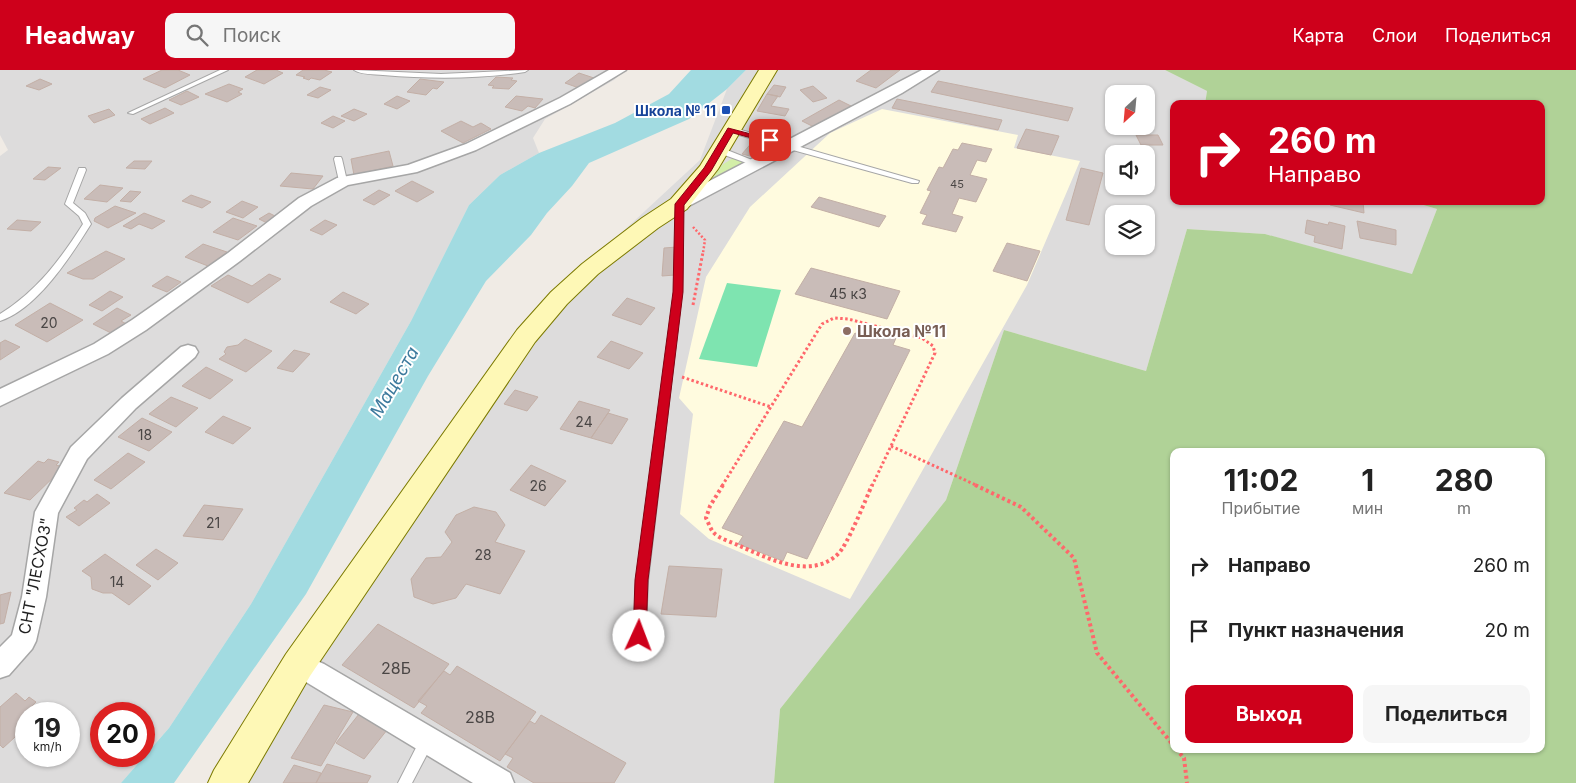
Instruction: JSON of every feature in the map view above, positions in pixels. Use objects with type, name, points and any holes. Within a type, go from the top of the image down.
[{"type":"main road","points":[[227,783],[298,665],[526,336],[559,298],[590,269],[650,223],[679,204],[708,169],[768,70]]},
{"type":"street","points":[[0,398],[109,344],[234,257],[305,202],[343,181],[411,169],[472,147],[565,101],[618,70]]},
{"type":"street","points":[[679,204],[758,164],[789,145],[890,95],[932,70]]},
{"type":"street","name":"СНТ \"ЛЕСХОЗ\"","points":[[0,666],[23,641],[34,597],[47,512],[79,453],[129,404],[188,352]]},
{"type":"street","points":[[298,665],[315,673],[500,783]]},
{"type":"lane","points":[[131,113],[225,70]]},
{"type":"lane","points":[[356,70],[401,76],[500,74],[525,70]]},
{"type":"lane","points":[[725,140],[789,145],[915,181]]},
{"type":"lane","points":[[725,140],[758,164]]},
{"type":"lane","points":[[338,159],[343,181]]},
{"type":"lane","points":[[0,318],[36,294],[54,273],[87,224],[82,215],[69,204],[82,170]]},
{"type":"lane","points":[[639,654],[642,580],[678,292],[679,204]]},
{"type":"lane","points":[[405,783],[427,740]]},
{"type":"path","points":[[848,318],[922,338],[933,346],[934,353],[891,446],[840,553],[834,561],[822,566],[795,566],[722,538],[713,532],[706,518],[710,506],[822,324],[828,320],[848,318]]},
{"type":"path","points":[[679,376],[771,407]]},
{"type":"path","points":[[891,446],[1021,507],[1074,558],[1097,653],[1170,741]]},
{"type":"path","points":[[1180,753],[1184,758],[1187,783]]},
{"type":"shaded area","points":[[0,70],[625,70],[614,80],[545,119],[533,138],[539,153],[500,175],[469,205],[411,321],[251,604],[169,728],[155,744],[155,702],[90,702],[90,767],[135,767],[121,783],[0,783],[0,156],[8,150],[0,135]]},
{"type":"shaded area","points":[[746,70],[1165,70],[1207,91],[1206,100],[1170,100],[1170,205],[1424,205],[1437,209],[1412,275],[1265,234],[1187,229],[1146,371],[1004,330],[946,500],[780,709],[774,783],[209,783],[558,294],[700,160],[727,89]]},
{"type":"shaded area","name":"Школа №11","points":[[882,109],[1018,135],[1014,148],[1080,161],[1027,285],[850,599],[709,539],[680,514],[693,414],[679,398],[706,277],[750,207],[830,133]]},
{"type":"green space","points":[[1165,70],[1576,70],[1576,783],[774,783],[780,709],[946,500],[1004,330],[1146,371],[1187,229],[1265,234],[1412,274],[1437,209],[1424,205],[1545,205],[1545,100],[1206,100],[1207,91]]},
{"type":"green space","points":[[733,158],[746,164],[708,183],[722,165]]},
{"type":"green space","points":[[727,283],[781,290],[757,367],[699,359]]},
{"type":"water","name":"Мацеста","points":[[691,70],[746,70],[727,89],[689,119],[589,163],[531,235],[486,281],[428,376],[306,594],[174,783],[121,783],[135,767],[155,767],[155,744],[169,728],[251,604],[411,321],[469,205],[500,175],[539,153],[615,123],[669,94]]},
{"type":"building","points":[[162,70],[178,70],[190,75],[165,88],[143,79]]},
{"type":"building","points":[[257,70],[276,70],[283,73],[264,84],[245,77]]},
{"type":"building","points":[[303,70],[332,72],[320,80],[311,78],[309,80],[296,75]]},
{"type":"building","points":[[871,70],[900,70],[876,88],[856,81]]},
{"type":"building","points":[[579,73],[594,78],[579,88],[565,83]]},
{"type":"building","points":[[496,77],[513,78],[511,80],[517,81],[509,89],[492,88],[494,86],[488,85]]},
{"type":"building","points":[[40,79],[52,84],[39,90],[26,86]]},
{"type":"building","points":[[420,79],[444,82],[437,89],[433,88],[426,95],[407,92]]},
{"type":"building","points":[[938,81],[1073,108],[1068,121],[931,92]]},
{"type":"building","points":[[229,84],[243,89],[238,92],[242,94],[227,102],[205,94]]},
{"type":"building","points":[[774,85],[786,87],[780,97],[767,94]]},
{"type":"building","points":[[813,86],[827,98],[813,102],[800,90]]},
{"type":"building","points":[[320,87],[331,90],[318,98],[307,95]]},
{"type":"building","points":[[187,91],[199,97],[181,105],[169,100]]},
{"type":"building","points":[[767,94],[778,96],[771,106],[789,109],[785,116],[757,111]]},
{"type":"building","points":[[397,96],[410,101],[397,109],[384,104]]},
{"type":"building","points":[[516,96],[543,99],[535,108],[528,106],[522,111],[505,107]]},
{"type":"building","points":[[897,99],[1002,120],[998,130],[892,108]]},
{"type":"building","points":[[839,100],[851,106],[814,127],[802,121]]},
{"type":"building","points":[[165,108],[174,113],[150,124],[141,119]]},
{"type":"building","points":[[109,109],[115,115],[94,123],[88,116]]},
{"type":"building","points":[[354,109],[367,114],[354,121],[341,116]]},
{"type":"building","points":[[333,116],[345,121],[333,128],[321,123]]},
{"type":"building","points":[[461,121],[473,127],[481,123],[491,129],[463,143],[441,131]]},
{"type":"building","points":[[1026,129],[1059,136],[1051,155],[1017,148]]},
{"type":"building","points":[[1136,135],[1158,135],[1163,145],[1155,145],[1141,145]]},
{"type":"building","points":[[754,140],[770,144],[758,158],[742,154]]},
{"type":"building","points":[[962,143],[992,149],[986,162],[977,160],[970,175],[987,179],[976,202],[959,198],[952,214],[963,217],[956,232],[922,224],[927,215],[920,213],[931,191],[927,190],[939,167],[943,168],[953,149],[958,150]]},
{"type":"building","points":[[389,151],[393,166],[354,175],[351,159]]},
{"type":"building","points":[[134,161],[152,161],[145,169],[126,168]]},
{"type":"building","points":[[48,167],[61,168],[45,180],[33,179]]},
{"type":"building","points":[[1081,168],[1103,173],[1089,225],[1066,220]]},
{"type":"building","points":[[291,173],[323,176],[313,189],[280,186]]},
{"type":"building","points":[[412,181],[434,192],[417,202],[395,191]]},
{"type":"building","points":[[100,185],[123,188],[107,202],[84,199]]},
{"type":"building","points":[[379,190],[390,195],[374,205],[363,200]]},
{"type":"building","points":[[130,191],[141,192],[131,202],[120,201]]},
{"type":"building","points":[[191,195],[211,202],[202,208],[182,201]]},
{"type":"building","points":[[819,197],[886,216],[879,227],[811,207]]},
{"type":"building","points":[[242,201],[258,207],[243,218],[226,212]]},
{"type":"building","points":[[1330,205],[1363,205],[1364,213]]},
{"type":"building","points":[[115,206],[136,213],[108,228],[94,221],[95,218]]},
{"type":"building","points":[[144,213],[165,221],[152,229],[139,224],[131,229],[123,226]]},
{"type":"building","points":[[269,213],[279,218],[269,224],[259,219]]},
{"type":"building","points":[[233,218],[257,226],[238,240],[213,232]]},
{"type":"building","points":[[17,220],[41,222],[31,231],[7,229]]},
{"type":"building","points":[[325,220],[337,225],[322,235],[310,230]]},
{"type":"building","points":[[1307,220],[1328,225],[1329,222],[1345,226],[1342,249],[1314,242],[1315,236],[1305,233]]},
{"type":"building","points":[[1357,221],[1396,230],[1396,245],[1360,238]]},
{"type":"building","points":[[1007,243],[1040,251],[1027,281],[993,271]]},
{"type":"building","points":[[203,244],[227,252],[208,266],[185,257]]},
{"type":"building","points":[[677,247],[675,275],[662,276],[664,248]]},
{"type":"building","points":[[106,251],[125,259],[93,279],[83,279],[67,273]]},
{"type":"building","points":[[811,268],[900,291],[887,319],[795,294]]},
{"type":"building","points":[[269,274],[281,279],[248,303],[211,286],[228,275],[252,286]]},
{"type":"building","points":[[167,276],[181,282],[167,292],[152,286]]},
{"type":"building","points":[[110,291],[123,297],[102,311],[89,305]]},
{"type":"building","points":[[343,292],[369,304],[356,314],[330,302]]},
{"type":"building","points":[[627,298],[655,308],[641,325],[612,315]]},
{"type":"building","points":[[50,303],[83,320],[47,342],[15,325]]},
{"type":"building","points":[[117,308],[131,315],[121,321],[130,326],[115,335],[93,324]]},
{"type":"building","points":[[861,328],[896,338],[893,345],[910,350],[807,559],[787,552],[783,561],[738,544],[743,536],[722,528],[784,421],[802,427],[855,333],[857,334]]},
{"type":"building","points":[[245,339],[272,351],[246,372],[219,359],[226,354],[224,352],[227,347],[238,345]]},
{"type":"building","points":[[5,340],[20,347],[0,360],[0,343]]},
{"type":"building","points":[[611,341],[643,353],[629,369],[597,357]]},
{"type":"building","points":[[294,350],[310,354],[293,372],[277,368]]},
{"type":"building","points":[[206,367],[233,380],[210,399],[182,386]]},
{"type":"building","points":[[515,390],[538,397],[527,411],[504,404]]},
{"type":"building","points":[[171,397],[198,408],[176,427],[149,414]]},
{"type":"building","points":[[579,401],[610,410],[591,438],[560,429]]},
{"type":"building","points":[[608,413],[628,419],[612,444],[591,438]]},
{"type":"building","points":[[223,416],[251,428],[233,444],[205,432]]},
{"type":"building","points":[[142,418],[172,432],[149,451],[118,437]]},
{"type":"building","points":[[128,453],[145,462],[111,489],[94,480]]},
{"type":"building","points":[[48,459],[59,462],[56,465],[64,467],[30,500],[4,493],[38,461],[44,463]]},
{"type":"building","points":[[531,465],[566,481],[545,506],[510,490]]},
{"type":"building","points":[[97,494],[110,503],[79,526],[66,517],[77,510],[74,508],[84,500],[87,502]]},
{"type":"building","points":[[204,505],[243,509],[223,540],[183,536]]},
{"type":"building","points":[[474,507],[496,512],[505,525],[495,542],[525,551],[500,594],[466,584],[456,598],[433,604],[414,597],[411,579],[426,558],[441,557],[452,542],[445,532],[456,515]]},
{"type":"building","points":[[156,549],[178,563],[158,580],[136,565]]},
{"type":"building","points":[[105,554],[151,586],[129,605],[112,593],[103,593],[92,589],[91,577],[82,571]]},
{"type":"building","points":[[669,566],[722,569],[716,617],[661,614]]},
{"type":"building","points":[[11,592],[4,623],[0,624],[0,595]]},
{"type":"building","points":[[378,624],[449,664],[414,708],[342,665]]},
{"type":"building","points":[[457,666],[536,712],[500,761],[421,713],[427,706],[418,701],[444,671],[450,675]]},
{"type":"building","points":[[16,693],[25,701],[29,697],[36,702],[15,702],[15,737],[3,748],[0,745],[0,707]]},
{"type":"building","points":[[324,705],[353,712],[321,766],[291,758]]},
{"type":"building","points":[[359,714],[387,730],[364,759],[336,743]]},
{"type":"building","points":[[541,715],[626,763],[614,783],[534,783],[507,767],[513,758],[505,754],[530,721],[535,724]]},
{"type":"building","points":[[327,764],[371,776],[367,783],[316,783]]},
{"type":"building","points":[[294,765],[321,773],[316,783],[283,783]]},
{"type":"place","name":"Школа № 11","points":[[726,110]]},
{"type":"place","name":"Школа №11","points":[[847,331]]},
{"type":"route","points":[[639,636],[642,580],[678,292],[679,204],[708,169],[731,130],[770,140]]}]
